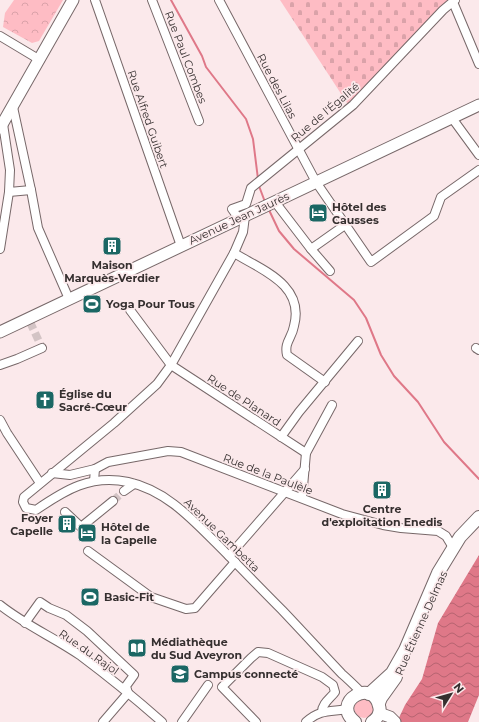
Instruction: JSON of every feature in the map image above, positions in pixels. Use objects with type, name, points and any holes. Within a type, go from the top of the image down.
[{"type":"main road","points":[[1,126],[73,0]]},
{"type":"main road","name":"Avenue Jean Jaurès","points":[[0,332],[30,320],[69,299],[479,105]]},
{"type":"main road","name":"Rue Étienne Delmas","points":[[356,708],[392,673],[405,650],[435,578],[460,537],[477,519]]},
{"type":"main road","name":"Rue Étienne Delmas","points":[[383,715],[381,698],[396,678],[443,572],[477,519]]},
{"type":"main road","points":[[356,708],[375,698],[383,715]]},
{"type":"street","name":"Rue Alfred Guibert","points":[[95,0],[181,246]]},
{"type":"street","name":"Rue Paul Combes","points":[[152,0],[199,121]]},
{"type":"street","name":"Rue des Lilas","points":[[219,0],[316,182],[371,262],[434,216],[441,197],[479,170]]},
{"type":"street","points":[[454,1],[479,64]]},
{"type":"street","name":"Rue de l'Égalité","points":[[242,218],[232,209],[246,204],[251,188],[353,105],[442,10],[454,1]]},
{"type":"street","points":[[0,36],[40,60]]},
{"type":"street","points":[[13,107],[38,228],[69,299]]},
{"type":"street","points":[[452,118],[479,155]]},
{"type":"street","points":[[0,249],[10,170],[1,126]]},
{"type":"street","points":[[8,192],[31,190]]},
{"type":"street","points":[[275,202],[330,271]]},
{"type":"street","points":[[0,420],[40,483],[114,423],[158,384],[171,365],[234,253],[243,232],[242,218]]},
{"type":"street","points":[[311,249],[345,225]]},
{"type":"street","points":[[234,253],[276,278],[286,287],[294,299],[295,313],[294,326],[285,347],[287,355],[325,382]]},
{"type":"street","name":"Rue de Planard","points":[[130,310],[171,365],[306,453]]},
{"type":"street","points":[[281,438],[299,412],[358,341]]},
{"type":"street","points":[[0,365],[42,348]]},
{"type":"street","points":[[302,498],[306,453],[332,405]]},
{"type":"street","name":"Rue de la Paulèle","points":[[52,474],[70,475],[95,469],[108,462],[168,451],[182,452],[342,514],[383,525],[438,531],[446,536],[460,537]]},
{"type":"street","points":[[88,551],[151,597],[186,609],[195,608],[305,468]]},
{"type":"street","points":[[94,481],[95,469]]},
{"type":"street","name":"Avenue Gambetta","points":[[40,483],[24,497],[23,502],[26,508],[36,510],[63,492],[94,481],[109,480],[134,484],[160,494],[192,519],[349,681],[356,708]]},
{"type":"street","points":[[124,491],[134,484]]},
{"type":"street","points":[[65,512],[81,527],[113,501]]},
{"type":"street","points":[[446,536],[452,546],[451,552]]},
{"type":"street","points":[[25,623],[40,603],[66,615],[87,631],[134,675],[126,686],[128,693],[103,722]]},
{"type":"street","name":"Rue du Rajol","points":[[0,605],[25,623],[80,656],[128,693],[162,722]]},
{"type":"street","points":[[256,722],[222,687],[250,658],[258,652],[268,653],[322,677],[332,685],[335,692],[322,708],[322,712]]},
{"type":"street","points":[[182,722],[208,685]]},
{"type":"street","points":[[306,722],[313,716],[322,712],[356,708]]},
{"type":"green space","points":[[14,0],[63,0],[39,41],[32,43],[3,27],[5,13]]},
{"type":"green space","points":[[280,0],[449,0],[349,106]]},
{"type":"green space","points":[[364,698],[371,701],[374,708],[371,715],[364,718],[357,715],[354,708],[357,701]]},
{"type":"water","points":[[479,555],[479,695],[468,722],[397,722],[405,705],[422,679],[438,623]]},
{"type":"waterway","points":[[171,0],[202,56],[206,67],[246,119],[253,139],[258,179]]},
{"type":"waterway","points":[[259,186],[265,202]]},
{"type":"waterway","points":[[269,210],[279,231],[294,249],[354,300],[366,318],[381,355],[394,376],[418,402],[444,442],[479,479]]},
{"type":"tunnel","points":[[30,322],[42,348]]},
{"type":"tunnel","points":[[113,501],[124,491]]},
{"type":"place","name":"Hôtel des Causses","points":[[318,213]]},
{"type":"place","name":"Maison Marquès-Verdier","points":[[112,246]]},
{"type":"place","name":"Yoga Pour Tous","points":[[92,304]]},
{"type":"place","name":"Église du Sacré-Cœur","points":[[45,400]]},
{"type":"place","name":"Centre d'exploitation Enedis","points":[[382,490]]},
{"type":"place","name":"Foyer Capelle","points":[[67,524]]},
{"type":"place","name":"Hôtel de la Capelle","points":[[87,533]]},
{"type":"place","name":"Basic-Fit","points":[[90,597]]},
{"type":"place","name":"Médiathèque du Sud Aveyron","points":[[137,648]]},
{"type":"place","name":"Campus connecté","points":[[180,674]]}]
